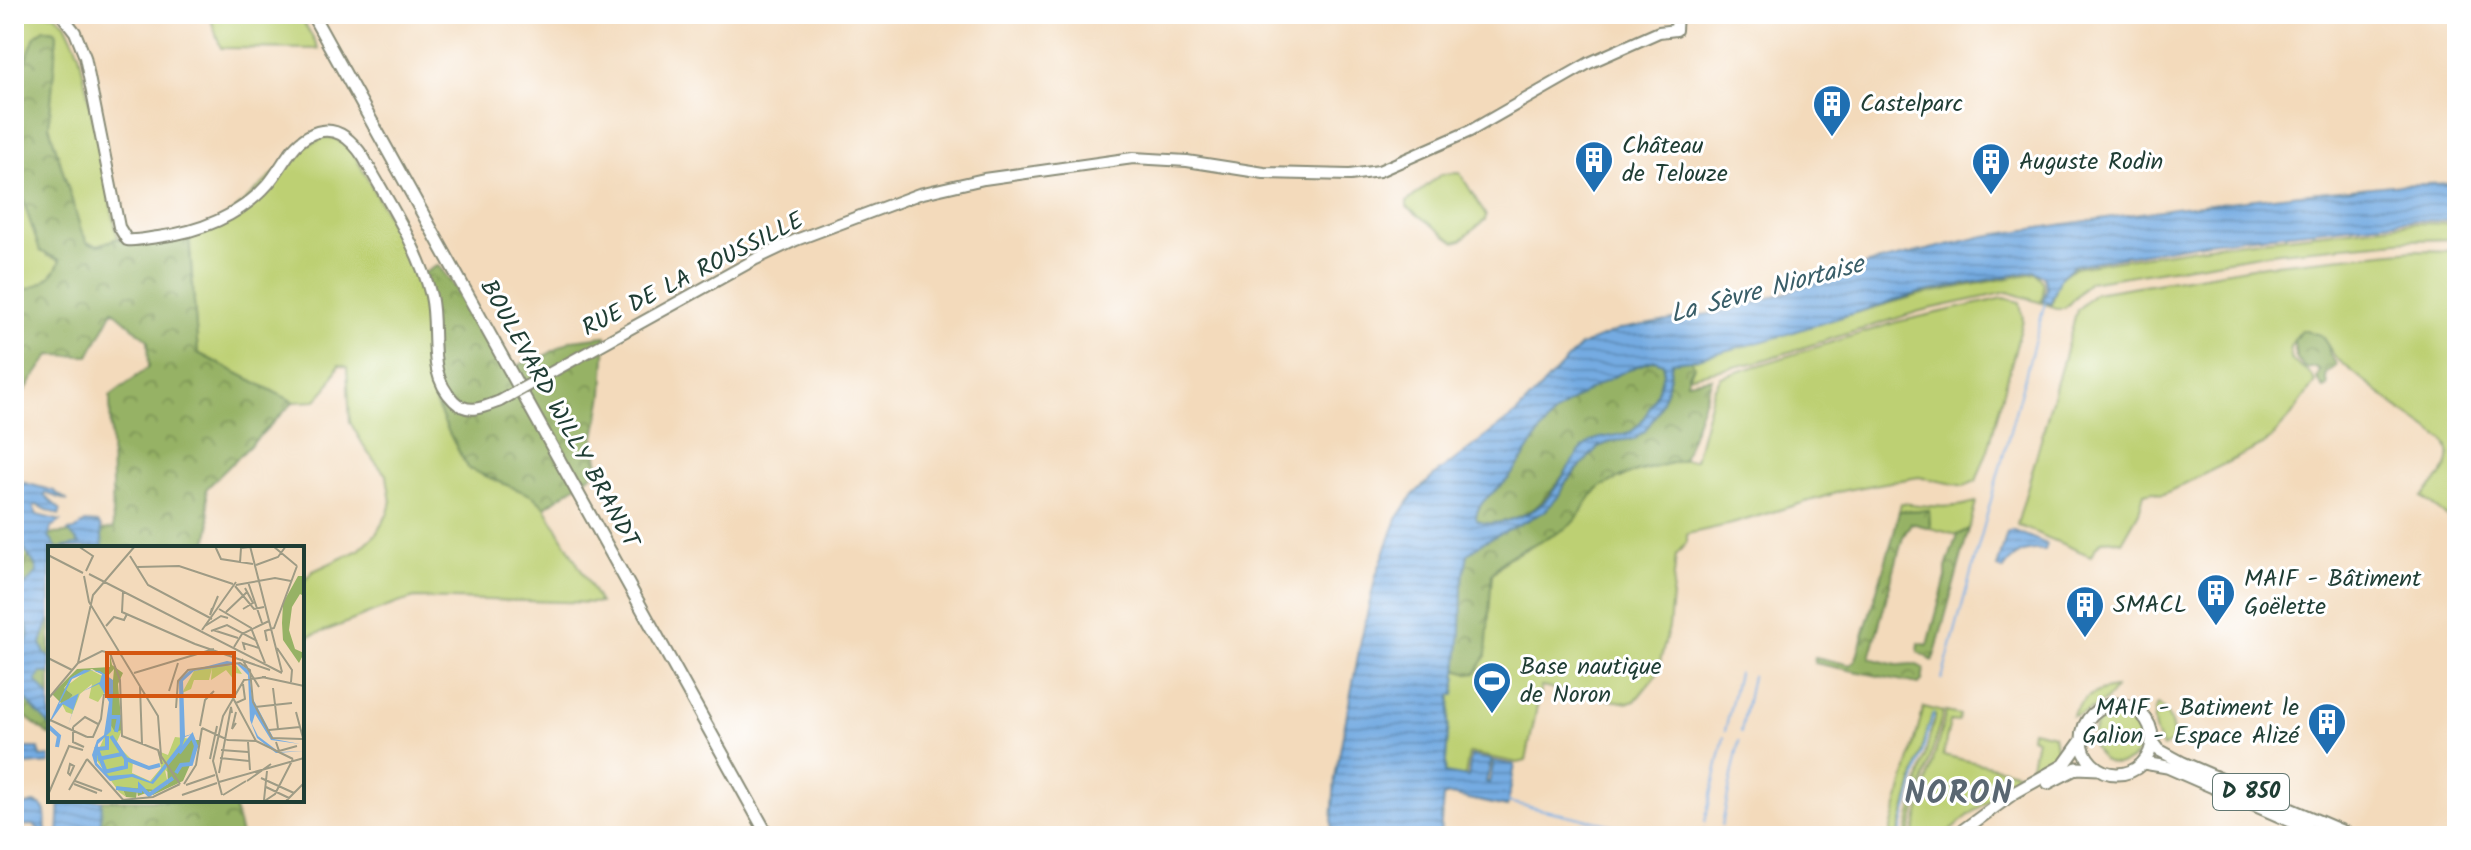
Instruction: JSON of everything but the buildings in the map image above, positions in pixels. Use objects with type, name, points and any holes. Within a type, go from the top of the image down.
[{"type":"main road","name":"BOULEVARD WILLY BRANDT","points":[[312,14],[768,836]]},
{"type":"main road","points":[[1990,810],[2072,770],[2083,767],[2123,774],[2144,763],[2153,742],[2150,725],[2131,707],[2115,704],[2101,708],[2084,727],[2082,740],[2087,757],[2099,769]]},
{"type":"main road","points":[[1955,836],[1990,810],[2064,765],[2082,740]]},
{"type":"main road","name":"D 850","points":[[2153,742],[2162,752],[2183,763],[2353,836]]},
{"type":"main road","name":"D 850","points":[[2144,763],[2167,767],[2325,836]]},
{"type":"main road","points":[[2453,836],[2457,830]]},
{"type":"street","name":"RUE DE LA ROUSSILLE","points":[[61,14],[75,32],[85,57],[119,227],[127,240],[167,236],[205,227],[235,211],[259,193],[297,144],[307,136],[324,131],[343,134],[364,158],[424,273],[432,299],[438,373],[447,393],[465,408],[477,409],[500,401],[756,259],[796,240],[919,194],[984,179],[1133,158],[1187,161],[1264,173],[1350,175],[1379,171],[1470,131],[1589,63],[1659,32],[1676,30],[1677,14]]},
{"type":"green space","points":[[14,14],[54,14],[65,23],[79,53],[118,238],[99,245],[88,243],[81,230],[49,125],[55,31],[21,69],[14,90]]},
{"type":"green space","points":[[209,14],[299,14],[319,49],[221,48]]},
{"type":"green space","points":[[44,29],[57,34],[49,126],[81,230],[88,243],[99,245],[118,238],[130,245],[189,237],[198,353],[294,402],[206,489],[210,527],[206,546],[48,546],[48,734],[14,708],[14,582],[42,535],[113,529],[110,396],[149,367],[148,340],[113,310],[89,356],[50,355],[14,406],[14,294],[48,279],[60,260],[40,251],[14,173],[14,90],[35,36]]},
{"type":"green space","points":[[325,137],[335,138],[352,150],[409,256],[422,292],[436,405],[469,469],[533,496],[545,507],[600,603],[415,598],[304,637],[305,580],[313,571],[359,550],[376,534],[391,502],[387,476],[368,453],[350,422],[347,367],[339,365],[327,388],[315,401],[294,402],[198,353],[189,237],[222,222],[305,146]]},
{"type":"green space","points":[[14,173],[37,242],[47,256],[60,260],[48,279],[14,294]]},
{"type":"green space","points":[[1460,173],[1486,216],[1485,220],[1455,242],[1407,207],[1407,202],[1441,174]]},
{"type":"green space","points":[[2412,223],[2457,224],[2457,239],[2409,240],[2279,252],[2089,282],[2065,308],[2057,308],[2008,292],[1920,311],[1757,362],[1688,377],[1695,366],[1690,360],[1919,295],[2035,273],[2044,286],[2041,302],[2051,305],[2060,278],[2075,267],[2209,246]]},
{"type":"green space","points":[[2413,250],[2457,251],[2457,524],[2422,497],[2448,464],[2448,448],[2444,440],[2395,406],[2336,358],[2321,335],[2301,330],[2292,344],[2291,360],[2315,382],[2288,420],[2265,444],[2162,495],[2153,491],[2144,493],[2139,512],[2122,542],[2111,539],[2103,541],[2091,556],[2017,525],[2077,310],[2095,293],[2265,265]]},
{"type":"green space","points":[[438,265],[515,367],[528,361],[534,362],[572,340],[606,336],[603,395],[594,442],[600,469],[545,507],[533,496],[469,469],[444,422],[429,371],[418,277]]},
{"type":"green space","points":[[2004,298],[2020,302],[2023,320],[1988,450],[1976,481],[1964,486],[1919,477],[1846,490],[1687,534],[1687,542],[1676,555],[1669,627],[1657,674],[1635,701],[1628,703],[1541,687],[1526,761],[1518,763],[1469,753],[1465,777],[1445,774],[1451,694],[1455,694],[1457,670],[1472,672],[1492,574],[1508,558],[1541,542],[1602,486],[1630,474],[1683,460],[1695,460],[1713,391],[1721,377],[1897,322]]},
{"type":"green space","points":[[2301,330],[2321,335],[2337,365],[2326,374],[2328,386],[2324,388],[2317,379],[2320,370],[2316,367],[2306,369],[2296,359],[2294,341]]},
{"type":"green space","points":[[1690,359],[1695,366],[1688,374],[1687,382],[1712,378],[1683,460],[1631,474],[1601,487],[1570,525],[1499,565],[1492,574],[1486,656],[1476,673],[1457,670],[1462,584],[1468,554],[1483,542],[1544,512],[1598,447],[1613,441],[1635,439],[1645,431],[1657,413],[1668,386],[1672,362]]},
{"type":"green space","points":[[1655,360],[1663,363],[1662,379],[1648,412],[1636,428],[1584,447],[1543,500],[1525,513],[1499,522],[1476,520],[1479,507],[1509,478],[1546,424],[1561,408],[1600,383]]},
{"type":"green space","points":[[14,491],[42,535],[14,582]]},
{"type":"green space","points":[[1976,502],[1969,529],[1957,535],[1930,528],[1929,510],[1899,511],[1901,503],[1948,507]]},
{"type":"green space","points":[[1929,510],[1930,528],[1911,523],[1903,537],[1870,658],[1897,665],[1917,665],[1924,669],[1922,681],[1918,684],[1814,663],[1815,657],[1851,665],[1856,659],[1899,511]]},
{"type":"green space","points":[[1969,529],[1933,661],[1918,652],[1919,643],[1928,645],[1957,535]]},
{"type":"green space","points":[[2115,688],[2097,706],[2072,716],[2079,704],[2089,696]]},
{"type":"green space","points":[[2157,704],[2172,727],[2171,743],[2163,748],[2154,726]]},
{"type":"green space","points":[[1924,707],[1943,712],[1909,836],[1906,836],[1935,715],[1932,714],[1898,836],[1889,836]]},
{"type":"green space","points":[[1946,712],[1960,715],[1958,722],[1950,721],[1943,755],[2028,775],[1985,803],[1945,836],[1913,836]]},
{"type":"green space","points":[[2117,714],[2135,721],[2142,739],[2135,757],[2117,764],[2099,757],[2092,739],[2099,721]]},
{"type":"green space","points":[[2032,730],[2054,735],[2056,747],[2064,759],[2029,774],[2036,739],[2031,737]]},
{"type":"green space","points":[[85,802],[233,802],[241,836],[82,836]]},
{"type":"water","points":[[2457,183],[2457,221],[2411,220],[2207,242],[2074,265],[2061,277],[2050,304],[2043,301],[2047,288],[2044,277],[2034,271],[1919,293],[1771,339],[1672,362],[1668,385],[1657,413],[1645,431],[1635,439],[1613,441],[1598,447],[1544,512],[1483,542],[1468,554],[1462,584],[1461,630],[1455,695],[1451,695],[1445,773],[1468,777],[1471,756],[1492,760],[1486,782],[1489,783],[1494,761],[1515,765],[1507,807],[1450,795],[1443,797],[1440,836],[1331,836],[1335,777],[1361,640],[1376,575],[1397,519],[1413,495],[1517,413],[1580,346],[1621,329],[1737,309],[1872,263],[1985,236],[2174,208],[2392,185]],"holes":[[[1655,360],[1663,363],[1658,390],[1636,428],[1589,443],[1573,460],[1550,496],[1530,512],[1502,522],[1483,523],[1476,520],[1479,507],[1509,478],[1546,424],[1561,409],[1630,369]]]},
{"type":"water","points":[[14,480],[54,491],[68,501],[45,493],[61,510],[59,515],[33,506],[37,515],[61,521],[51,528],[49,536],[56,546],[48,546],[48,623],[41,643],[48,657],[48,673],[41,673],[36,681],[48,696],[48,724],[25,698],[15,681],[15,664],[28,636],[19,609],[19,598],[23,587],[37,572],[14,531]]},
{"type":"water","points":[[85,522],[98,523],[103,546],[70,546],[80,544],[68,531]]},
{"type":"water","points":[[2012,530],[2047,544],[2045,550],[2026,551],[2016,556],[2003,570],[1997,568],[2007,532]]},
{"type":"water","points":[[39,748],[40,757],[48,756],[48,763],[14,766],[14,751]]},
{"type":"water","points":[[60,802],[102,802],[100,836],[58,836]]},
{"type":"water","points":[[33,803],[44,809],[46,831],[51,836],[14,836],[40,834],[40,830],[33,825],[14,826],[14,809]]},
{"type":"waterway","points":[[1942,679],[2045,303]]},
{"type":"waterway","points":[[1725,731],[1738,673]]},
{"type":"waterway","points":[[1741,732],[1752,676]]},
{"type":"waterway","points":[[1900,836],[1933,714]]},
{"type":"waterway","points":[[1705,822],[1724,737]]},
{"type":"waterway","points":[[1722,825],[1739,741]]},
{"type":"waterway","points":[[1507,802],[1663,836]]},
{"type":"waterway","points":[[1702,836],[1704,829]]},
{"type":"place","name":"Castelparc","points":[[1832,138]]},
{"type":"place","name":"Château de Telouze","points":[[1594,194]]},
{"type":"place","name":"Auguste Rodin","points":[[1991,196]]},
{"type":"place","name":"MAIF - Bâtiment Goëlette","points":[[2216,627]]},
{"type":"place","name":"SMACL","points":[[2085,639]]},
{"type":"place","name":"Base nautique de Noron","points":[[1492,715]]},
{"type":"place","name":"MAIF - Batiment le Galion - Espace Alizé","points":[[2327,756]]},
{"type":"district","name":"NORON","points":[[1959,794]]},
{"type":"water label","name":"La Sèvre Niortaise","points":[[1767,290]]}]
